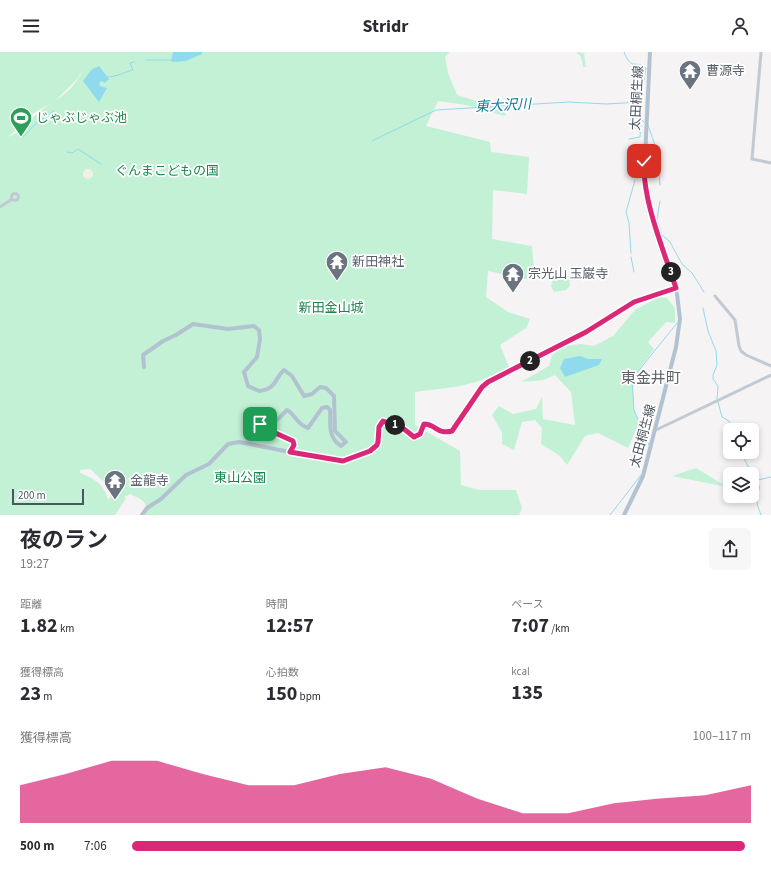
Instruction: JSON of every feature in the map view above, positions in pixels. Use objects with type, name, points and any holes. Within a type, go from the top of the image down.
[{"type":"main road","name":"太田桐生線","points":[[624,515],[643,476],[676,347],[680,319],[676,288],[644,179],[650,52]]},
{"type":"main road","points":[[142,515],[147,508],[161,499],[186,475],[209,464],[228,444],[239,442],[290,452],[294,445],[293,441],[262,427],[260,424],[261,421],[275,420],[284,411],[288,410],[297,422],[308,428],[322,408],[326,406],[330,410],[329,426],[332,435],[338,444],[343,446],[346,444],[345,441],[337,435],[334,427],[334,396],[326,388],[320,387],[312,394],[304,396],[292,376],[284,370],[277,381],[269,389],[259,391],[251,389],[245,378],[244,372],[257,357],[260,332],[256,326],[228,329],[193,324],[163,341],[143,355],[144,367]]},
{"type":"street","points":[[761,52],[752,159],[771,163]]},
{"type":"street","points":[[0,207],[12,199]]},
{"type":"street","points":[[290,452],[343,461],[370,451],[377,445],[379,427],[383,421],[404,429],[414,437],[420,434],[424,424],[428,424],[442,432],[452,431],[482,387],[488,382],[586,332],[634,302],[676,288]]},
{"type":"street","points":[[715,296],[735,320],[738,346],[741,351],[746,355],[771,366]]},
{"type":"street","points":[[656,430],[771,375]]},
{"type":"green space","points":[[0,52],[450,52],[445,57],[448,73],[457,95],[506,110],[505,116],[466,105],[438,101],[426,126],[490,142],[491,152],[529,157],[527,194],[493,190],[492,239],[532,246],[535,281],[488,271],[486,297],[508,312],[530,319],[526,328],[500,345],[509,367],[485,379],[463,385],[415,392],[415,425],[460,451],[461,485],[479,490],[516,490],[522,508],[519,515],[142,515],[147,510],[145,503],[141,499],[130,494],[124,497],[126,498],[115,515],[0,515]],"holes":[[[83,69],[74,85],[55,101],[77,79]],[[54,102],[37,114],[20,130],[8,137],[34,113]],[[90,469],[115,491],[108,500],[104,490],[98,483],[80,473],[80,470]]]},
{"type":"green space","points":[[576,52],[584,53],[586,67],[583,67],[581,57]]},
{"type":"green space","points":[[560,274],[569,276],[570,286],[566,290],[554,292],[551,286],[554,276]]},
{"type":"green space","points":[[659,297],[667,298],[675,308],[675,323],[666,322],[648,342],[654,349],[632,379],[634,410],[639,423],[628,448],[598,433],[585,436],[567,465],[560,456],[541,444],[542,428],[535,420],[522,422],[514,450],[502,444],[502,432],[492,415],[499,406],[513,414],[536,409],[542,397],[543,419],[575,425],[571,392],[555,375],[543,380],[521,382],[549,366],[552,355],[565,346],[581,344],[594,346],[613,336],[635,310]]},
{"type":"green space","points":[[696,468],[723,485],[723,486],[672,476]]},
{"type":"sand","points":[[86,169],[90,169],[92,170],[92,178],[86,179],[83,176],[83,172]]},
{"type":"water","points":[[173,52],[202,52],[202,54],[186,61],[173,62],[171,61]]},
{"type":"water","points":[[99,66],[109,79],[105,83],[102,81],[99,83],[100,86],[107,88],[99,102],[83,81],[91,70]]},
{"type":"water","points":[[580,356],[588,359],[602,359],[599,365],[565,377],[560,368],[564,359]]},
{"type":"waterway","points":[[624,52],[629,62],[646,68],[641,97],[641,119],[644,122]]},
{"type":"waterway","points":[[146,60],[171,60]]},
{"type":"waterway","points":[[107,77],[133,70],[130,63],[134,62]]},
{"type":"waterway","name":"東大沢川","points":[[372,141],[436,110],[569,102],[606,104],[641,102]]},
{"type":"waterway","points":[[23,137],[37,122],[54,111]]},
{"type":"waterway","points":[[629,139],[640,137],[641,120]]},
{"type":"waterway","points":[[648,125],[657,151],[660,185]]},
{"type":"waterway","points":[[67,152],[72,153],[78,149],[101,164]]},
{"type":"waterway","points":[[631,253],[629,223],[626,212],[635,180]]},
{"type":"waterway","points":[[660,201],[657,219],[662,235],[670,242],[682,264],[692,273],[704,292]]},
{"type":"waterway","points":[[631,257],[634,272]]},
{"type":"waterway","points":[[703,308],[708,331],[716,351],[717,365],[713,379],[718,386],[717,399]]},
{"type":"waterway","points":[[649,445],[634,410],[632,379],[677,323]]},
{"type":"waterway","points":[[718,402],[722,417],[730,423]]},
{"type":"waterway","points":[[744,459],[749,467]]},
{"type":"waterway","points":[[610,515],[641,475]]},
{"type":"waterway","points":[[759,480],[771,477]]},
{"type":"waterway","points":[[757,503],[761,515]]},
{"type":"place","name":"曹源寺","points":[[690,90]]},
{"type":"place","name":"じゃぶじゃぶ池","points":[[21,138]]},
{"type":"place","name":"新田神社","points":[[337,282]]},
{"type":"place","name":"宗光山 玉巌寺","points":[[513,294]]},
{"type":"place","name":"金龍寺","points":[[115,500]]},
{"type":"district","name":"東金井町","points":[[651,378]]},
{"type":"route","points":[[260,424],[262,427],[273,430],[293,441],[294,445],[290,452],[300,453],[316,458],[343,461],[370,451],[377,445],[379,427],[380,423],[383,421],[404,429],[414,437],[418,437],[422,425],[424,424],[428,424],[446,433],[452,431],[458,425],[482,387],[488,382],[586,332],[634,302],[676,288],[648,197],[644,179],[644,161]]},
{"type":"park label","name":"ぐんまこどもの国","points":[[167,171]]},
{"type":"park label","name":"新田金山城","points":[[331,308]]},
{"type":"park label","name":"東山公園","points":[[240,478]]}]
